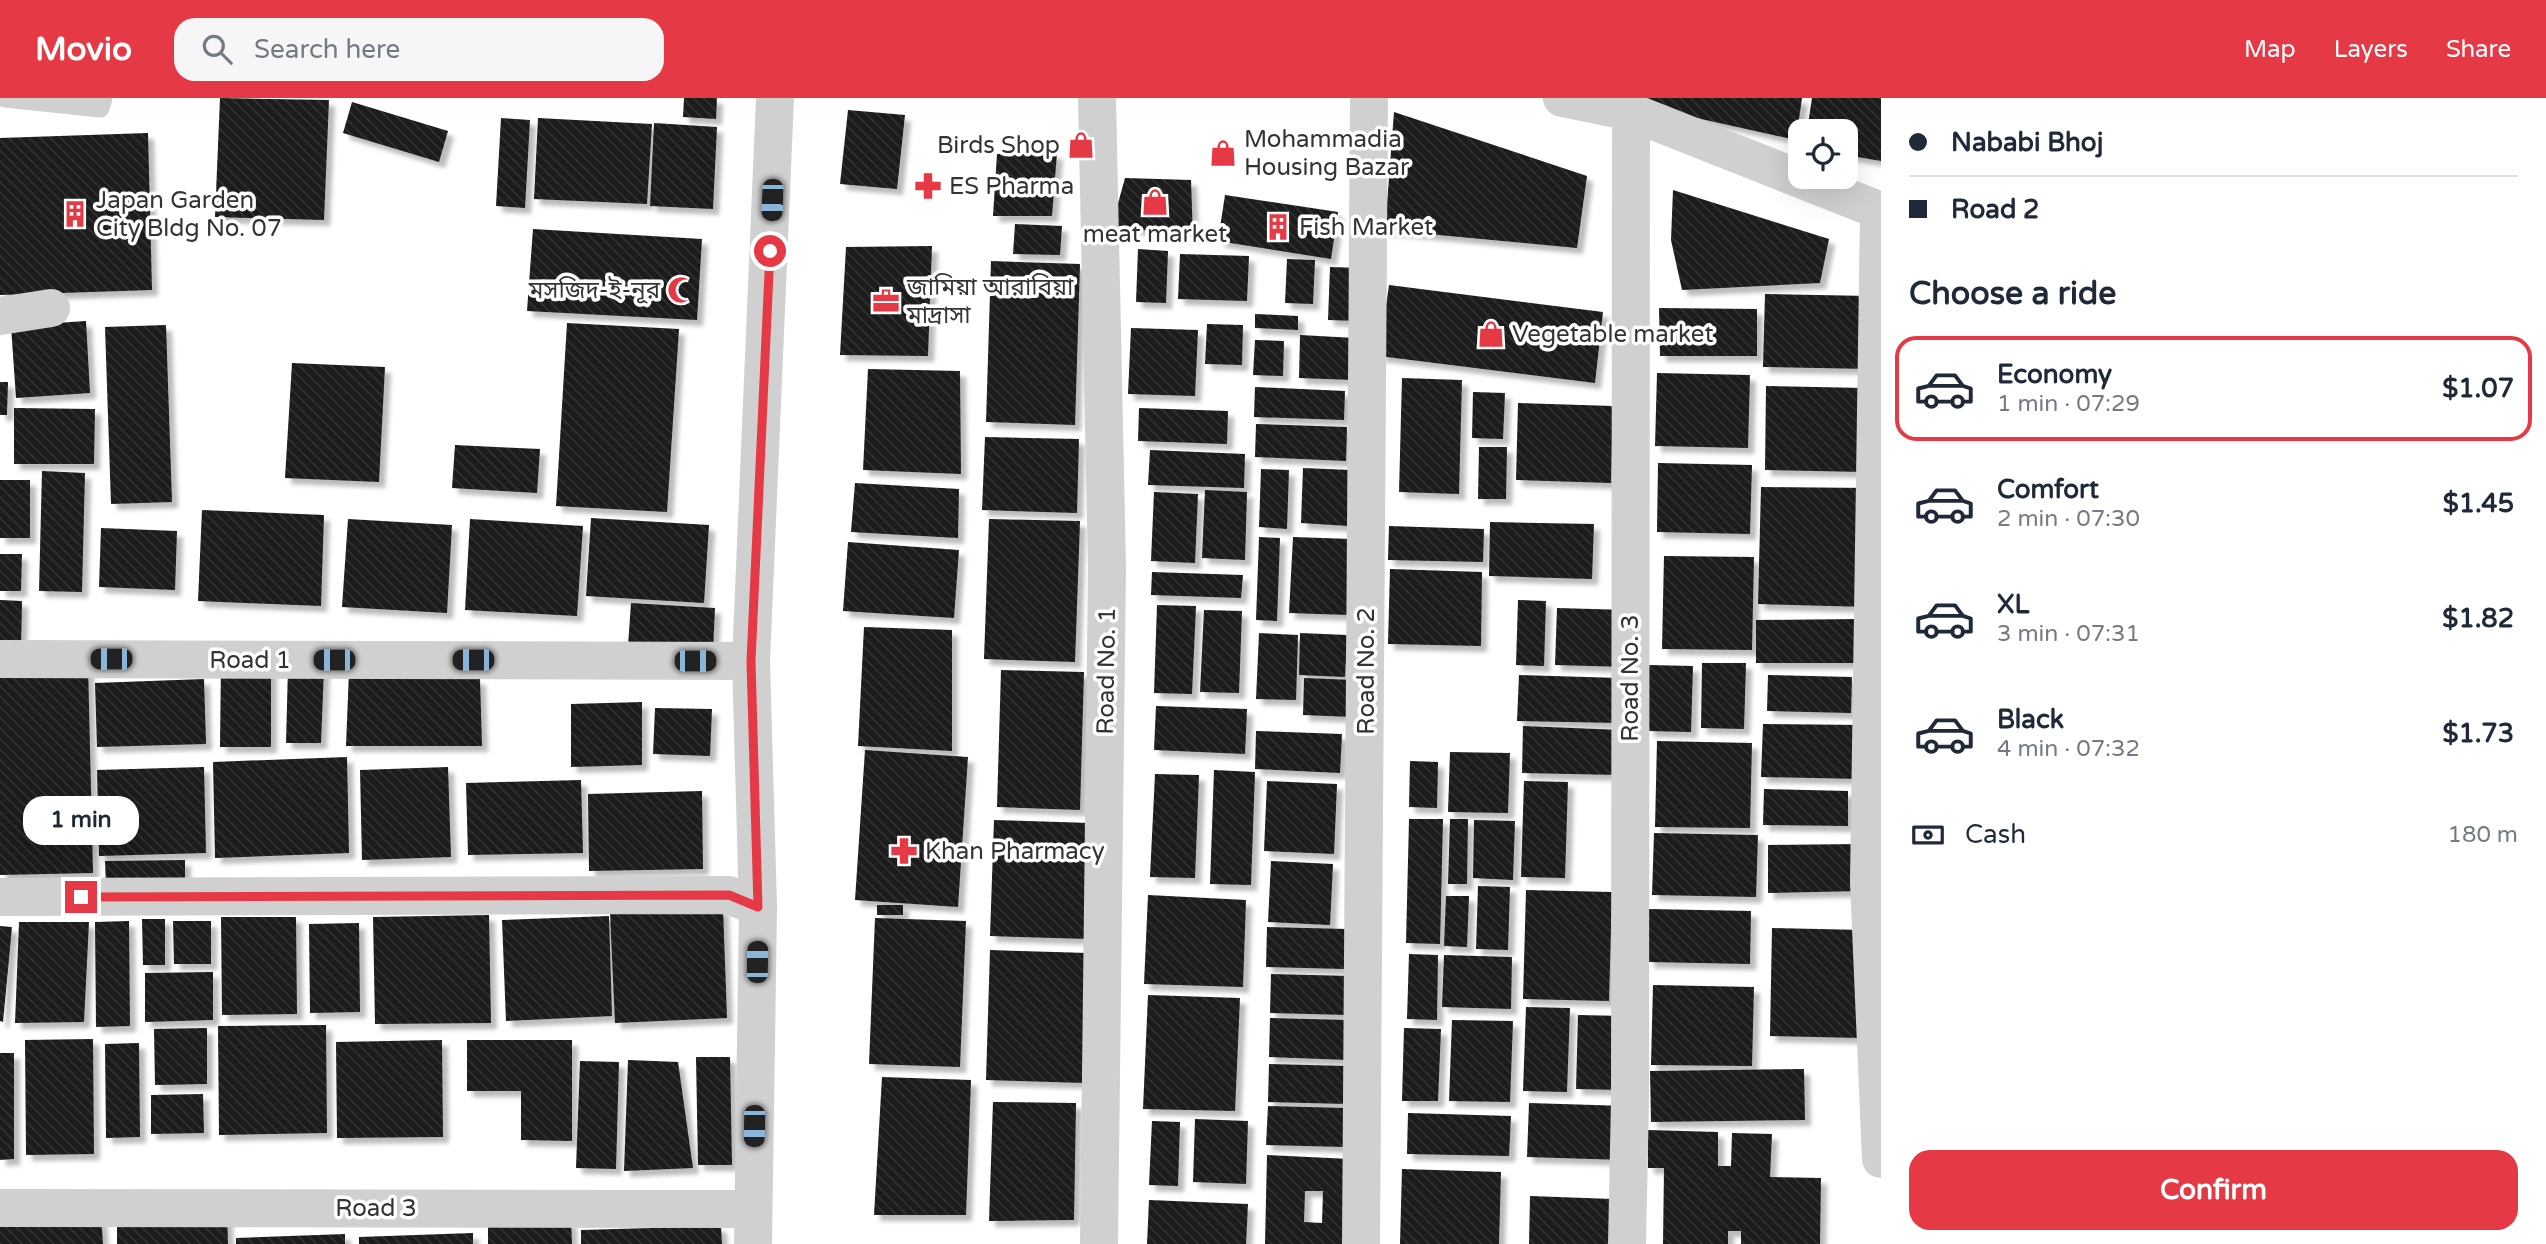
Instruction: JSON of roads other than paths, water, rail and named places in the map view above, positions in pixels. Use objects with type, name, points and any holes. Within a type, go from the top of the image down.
[{"type":"street","points":[[752,98],[770,251]]},
{"type":"street","points":[[752,1226],[758,907],[751,661],[775,98]]},
{"type":"street","name":"Road No. 1","points":[[1097,98],[1107,567],[1099,1244]]},
{"type":"street","name":"Road No. 2","points":[[1361,1244],[1369,98]]},
{"type":"street","points":[[1562,98],[1630,112],[1880,211],[1875,883],[1881,1158]]},
{"type":"street","name":"Road No. 3","points":[[1627,1244],[1630,1100],[1630,112]]},
{"type":"street","points":[[0,316],[51,308]]},
{"type":"street","name":"Road 1","points":[[0,659],[751,661]]},
{"type":"street","points":[[0,897],[729,895],[758,907]]},
{"type":"street","name":"Road 3","points":[[0,1208],[752,1226]]},
{"type":"lane","points":[[5,98],[100,108],[103,98]]},
{"type":"place","name":"Birds Shop","points":[[1081,145]]},
{"type":"place","name":"Mohammadia Housing Bazar","points":[[1223,153]]},
{"type":"place","name":"ES Pharma","points":[[928,186]]},
{"type":"place","name":"meat market","points":[[1155,202]]},
{"type":"place","name":"Japan Garden City Bldg No. 07","points":[[75,214]]},
{"type":"place","name":"Fish Market","points":[[1278,227]]},
{"type":"place","name":"মসজিদ-ই-নূর","points":[[681,290]]},
{"type":"place","name":"জামিয়া আরাবিয়া মাদ্রাসা","points":[[886,301]]},
{"type":"place","name":"Vegetable market","points":[[1491,334]]},
{"type":"place","name":"Khan Pharmacy","points":[[904,851]]}]
